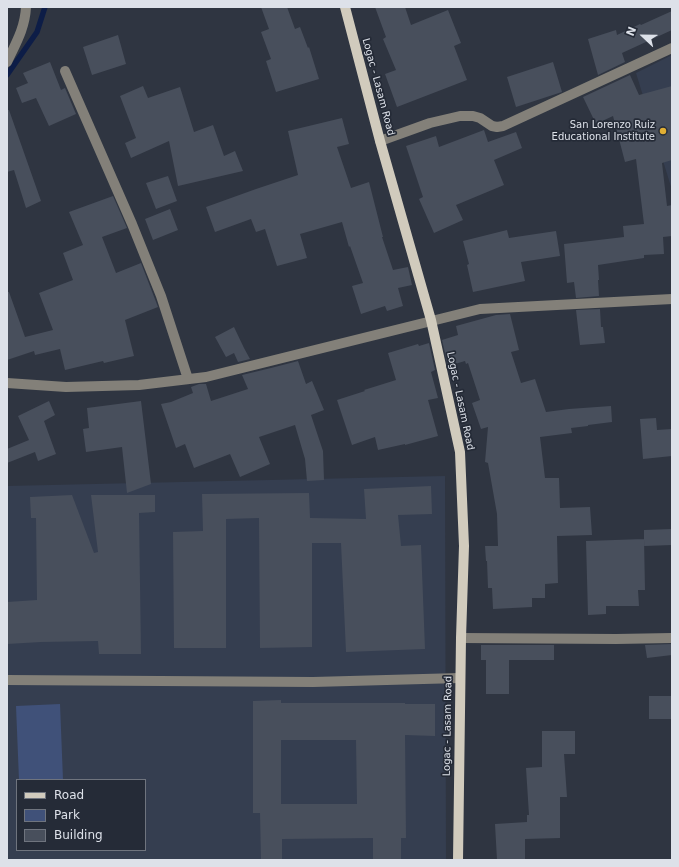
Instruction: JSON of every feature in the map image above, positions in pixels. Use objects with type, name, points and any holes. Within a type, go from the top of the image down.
[{"type":"main road","name":"Logac - Lasam Road","points":[[345,7],[380,142],[430,320],[460,452],[464,546],[460,638],[458,860]]},
{"type":"street","points":[[7,62],[22,31],[26,7]]},
{"type":"street","points":[[380,142],[430,123],[460,116],[473,116],[480,118],[497,128],[672,48]]},
{"type":"street","points":[[65,71],[132,224],[161,296],[188,379]]},
{"type":"street","points":[[7,383],[66,387],[139,385],[206,377],[430,320],[480,309],[672,299]]},
{"type":"street","points":[[460,638],[672,638]]},
{"type":"street","points":[[7,680],[313,682],[460,678]]},
{"type":"shaded area","name":"San Lorenzo Ruiz Educational Institute","points":[[672,55],[672,190],[636,73]]},
{"type":"shaded area","points":[[445,476],[446,860],[7,860],[7,486]]},
{"type":"green space","points":[[60,704],[63,779],[19,779],[16,706]]},
{"type":"building","points":[[261,7],[287,7],[295,29],[300,27],[308,48],[309,47],[319,79],[276,92],[266,61],[271,59],[261,32],[269,29]]},
{"type":"building","points":[[375,7],[405,7],[411,25],[448,10],[461,43],[454,46],[467,80],[397,107],[385,74],[396,70],[383,39],[386,37]]},
{"type":"building","points":[[672,11],[672,30],[622,53],[625,62],[598,75],[588,39],[616,30],[617,35]]},
{"type":"building","points":[[118,35],[126,64],[92,75],[83,47]]},
{"type":"building","points":[[50,62],[61,90],[65,88],[76,114],[49,126],[36,98],[22,103],[16,88],[28,83],[23,73]]},
{"type":"building","points":[[553,62],[562,92],[516,107],[507,77]]},
{"type":"building","points":[[630,75],[639,95],[672,86],[672,160],[662,163],[667,206],[672,205],[672,236],[663,237],[664,254],[644,255],[644,258],[598,265],[599,296],[576,298],[574,282],[567,283],[564,244],[624,237],[623,226],[644,224],[636,159],[625,162],[613,116],[596,124],[583,97]]},
{"type":"building","points":[[143,86],[148,98],[180,87],[194,132],[213,125],[224,156],[235,151],[243,171],[178,186],[169,141],[131,158],[125,143],[136,138],[120,96]]},
{"type":"building","points":[[7,110],[9,110],[41,201],[26,208],[14,170],[7,172]]},
{"type":"building","points":[[342,118],[349,144],[337,147],[351,188],[369,182],[382,237],[393,270],[408,267],[412,285],[398,288],[403,306],[387,311],[385,306],[361,314],[352,286],[363,283],[350,246],[349,247],[342,222],[300,234],[307,258],[277,266],[265,229],[256,232],[251,219],[215,232],[206,207],[298,175],[288,131]]},
{"type":"building","points":[[484,130],[488,142],[516,132],[522,148],[494,160],[504,185],[456,205],[463,220],[434,233],[419,199],[423,197],[406,146],[436,136],[439,147]]},
{"type":"building","points":[[168,176],[177,201],[156,209],[146,183]]},
{"type":"building","points":[[113,196],[127,228],[102,237],[116,273],[141,263],[158,307],[125,320],[134,356],[104,363],[103,361],[65,370],[60,349],[35,355],[34,351],[7,360],[7,292],[9,292],[25,337],[53,330],[39,293],[73,280],[63,253],[83,245],[69,212]]},
{"type":"building","points":[[170,209],[178,230],[153,240],[145,219]]},
{"type":"building","points":[[507,230],[509,238],[556,231],[560,256],[521,262],[525,281],[473,292],[467,265],[469,264],[463,241]]},
{"type":"building","points":[[600,309],[601,327],[603,327],[605,343],[580,345],[576,310]]},
{"type":"building","points":[[510,314],[519,350],[511,352],[521,383],[535,379],[546,412],[611,406],[612,422],[571,428],[572,433],[540,437],[545,478],[559,478],[560,508],[590,507],[592,535],[557,536],[558,583],[545,584],[545,598],[532,598],[532,607],[493,609],[492,588],[488,588],[485,546],[498,546],[497,514],[488,463],[485,462],[488,427],[481,429],[472,403],[480,400],[468,363],[466,364],[465,361],[448,366],[442,340],[458,335],[456,326],[496,315]]},
{"type":"building","points":[[234,327],[250,359],[238,362],[234,353],[226,357],[215,337]]},
{"type":"building","points":[[429,343],[435,370],[431,372],[438,398],[428,400],[438,436],[405,445],[378,450],[375,437],[352,445],[337,400],[396,380],[388,353],[418,344],[419,346]]},
{"type":"building","points":[[298,361],[306,384],[312,381],[324,410],[311,415],[323,451],[324,480],[307,481],[305,459],[295,425],[259,437],[270,464],[240,477],[230,454],[194,468],[185,444],[176,448],[161,404],[171,402],[193,393],[191,387],[199,384],[206,384],[211,401],[248,389],[242,375]]},
{"type":"building","points":[[49,401],[55,415],[44,421],[56,454],[38,461],[35,452],[7,463],[7,449],[29,440],[18,416]]},
{"type":"building","points":[[141,401],[151,484],[127,493],[122,447],[86,452],[83,429],[89,428],[87,408]]},
{"type":"building","points":[[656,418],[657,430],[672,429],[672,456],[643,459],[640,419]]},
{"type":"building","points":[[431,486],[432,514],[398,515],[401,546],[421,545],[425,649],[346,652],[341,543],[312,543],[312,647],[260,648],[259,518],[226,519],[226,648],[174,648],[173,532],[203,531],[202,494],[309,493],[310,518],[366,519],[364,489]]},
{"type":"building","points":[[72,495],[94,553],[98,552],[91,495],[155,495],[155,512],[139,513],[141,654],[99,654],[98,641],[7,644],[7,602],[37,600],[36,518],[31,518],[30,497]]},
{"type":"building","points":[[672,529],[672,545],[644,546],[644,530]]},
{"type":"building","points":[[644,539],[645,590],[638,590],[639,606],[606,606],[606,614],[588,615],[586,541]]},
{"type":"building","points":[[672,644],[672,655],[647,658],[645,645]]},
{"type":"building","points":[[481,645],[554,645],[554,660],[509,660],[509,694],[486,694],[486,660],[481,660]]},
{"type":"building","points":[[649,696],[672,696],[672,719],[649,719]]},
{"type":"building","points":[[281,700],[281,703],[435,704],[435,736],[405,735],[406,838],[401,838],[401,860],[373,860],[373,838],[282,839],[282,859],[261,860],[260,813],[253,813],[253,701]],"holes":[[[281,740],[356,740],[357,804],[281,804]]]},
{"type":"building","points":[[542,731],[575,731],[575,754],[564,754],[567,797],[560,797],[560,838],[525,839],[525,860],[497,860],[495,824],[527,822],[527,815],[529,815],[526,768],[542,767]]},
{"type":"waterway","points":[[7,75],[37,32],[45,7]]},
{"type":"place","name":"San Lorenzo Ruiz Educational Institute","points":[[663,131]]}]
